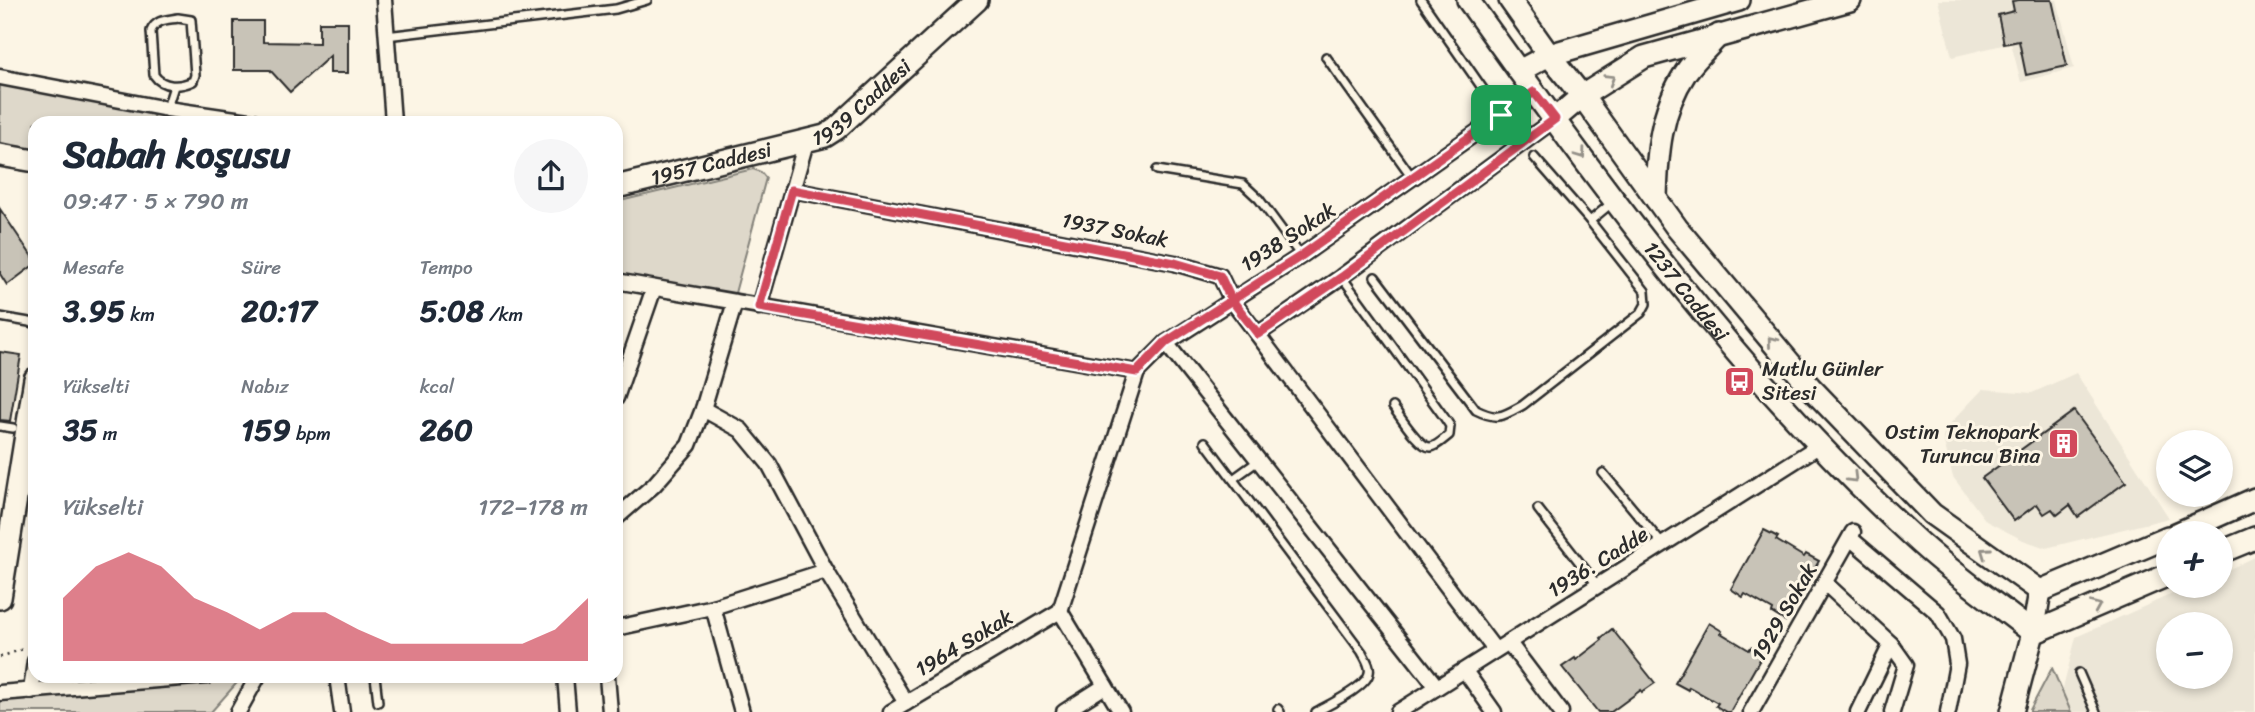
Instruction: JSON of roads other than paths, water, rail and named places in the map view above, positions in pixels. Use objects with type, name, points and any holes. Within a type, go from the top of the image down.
[{"type":"street","points":[[384,0],[393,116]]},
{"type":"street","name":"1939 Caddesi","points":[[759,307],[806,142],[836,129],[977,0]]},
{"type":"street","name":"1237 Caddesi","points":[[1468,0],[1650,249],[1784,409],[1914,538],[2033,633]]},
{"type":"street","name":"1237 Caddesi","points":[[1510,0],[1677,228],[1810,387],[1932,514],[2040,592]]},
{"type":"street","points":[[1519,71],[1549,55],[1740,0]]},
{"type":"street","points":[[1258,334],[1342,277],[1555,119],[1582,96],[1644,57],[1850,0]]},
{"type":"street","points":[[1656,199],[1657,155],[1666,110],[1686,71],[1719,35]]},
{"type":"street","points":[[0,77],[164,116]]},
{"type":"street","name":"1938 Sokak","points":[[1059,611],[1137,372],[1166,342],[1301,256],[1534,92]]},
{"type":"street","name":"1957 Caddesi","points":[[623,185],[806,142]]},
{"type":"street","points":[[0,155],[28,160]]},
{"type":"street","name":"1937 Sokak","points":[[792,190],[1175,263],[1220,276],[1231,299],[1495,650]]},
{"type":"street","points":[[623,282],[1137,372]]},
{"type":"street","points":[[623,378],[654,288]]},
{"type":"street","points":[[623,512],[654,485],[689,445],[703,409],[735,302]]},
{"type":"street","points":[[1166,342],[1437,687]]},
{"type":"street","points":[[703,409],[741,430],[769,464],[826,571],[906,703]]},
{"type":"street","points":[[0,598],[28,423]]},
{"type":"street","name":"1936. Cadde","points":[[1398,712],[1820,445]]},
{"type":"street","points":[[2205,521],[2255,499]]},
{"type":"street","name":"1929 Sokak","points":[[1751,712],[1852,535],[1938,613],[1953,639],[1956,664],[1948,712]]},
{"type":"street","points":[[2233,547],[2255,538]]},
{"type":"street","points":[[2012,712],[2033,633],[2040,592],[2156,542]]},
{"type":"street","points":[[623,626],[713,607],[826,571]]},
{"type":"street","points":[[2033,633],[2156,580]]},
{"type":"street","points":[[1825,583],[1891,644],[1906,665],[1892,712]]},
{"type":"street","points":[[713,607],[742,712]]},
{"type":"street","points":[[1059,611],[1121,712]]},
{"type":"street","name":"1964 Sokak","points":[[892,712],[1059,611]]},
{"type":"street","points":[[1509,643],[1561,712]]},
{"type":"street","points":[[1858,712],[1891,644]]},
{"type":"street","points":[[1465,671],[1494,712]]},
{"type":"street","points":[[31,691],[32,683]]},
{"type":"street","points":[[0,693],[124,683]]},
{"type":"street","points":[[243,708],[255,683]]},
{"type":"street","points":[[338,683],[342,712]]},
{"type":"street","points":[[566,683],[568,712]]},
{"type":"street","points":[[608,683],[610,712]]},
{"type":"street","points":[[1064,712],[1105,686]]},
{"type":"lane","points":[[386,36],[616,9],[647,0]]},
{"type":"lane","points":[[1422,0],[1501,115]]},
{"type":"lane","points":[[178,18],[191,20],[195,75],[192,81],[174,86],[158,81],[154,75],[151,31],[153,25],[160,21],[178,18]]},
{"type":"lane","points":[[1326,57],[1412,177]]},
{"type":"lane","points":[[164,116],[174,86]]},
{"type":"lane","points":[[1376,277],[1476,410],[1488,416],[1502,417],[1523,405],[1641,313],[1646,304],[1645,291],[1590,221],[1534,157]]},
{"type":"lane","points":[[1157,170],[1242,184],[1259,199],[1301,256]]},
{"type":"lane","points":[[1590,221],[1615,200]]},
{"type":"lane","points":[[1342,277],[1444,417],[1450,426],[1449,435],[1433,447],[1426,447],[1418,441],[1393,407]]},
{"type":"lane","points":[[0,317],[28,322]]},
{"type":"lane","points":[[0,426],[13,428]]},
{"type":"lane","points":[[1205,442],[1363,652],[1369,665],[1370,674],[1363,684],[1316,712]]},
{"type":"lane","points":[[1233,479],[1259,460]]},
{"type":"lane","points":[[1603,472],[1663,545]]},
{"type":"lane","points":[[1538,509],[1599,586]]},
{"type":"lane","points":[[2079,673],[2096,712]]},
{"type":"lane","points":[[375,683],[378,702]]},
{"type":"place","name":"Mutlu Günler Sitesi","points":[[1739,381]]},
{"type":"place","name":"Ostim Teknopark Turuncu Bina","points":[[2063,444]]}]
